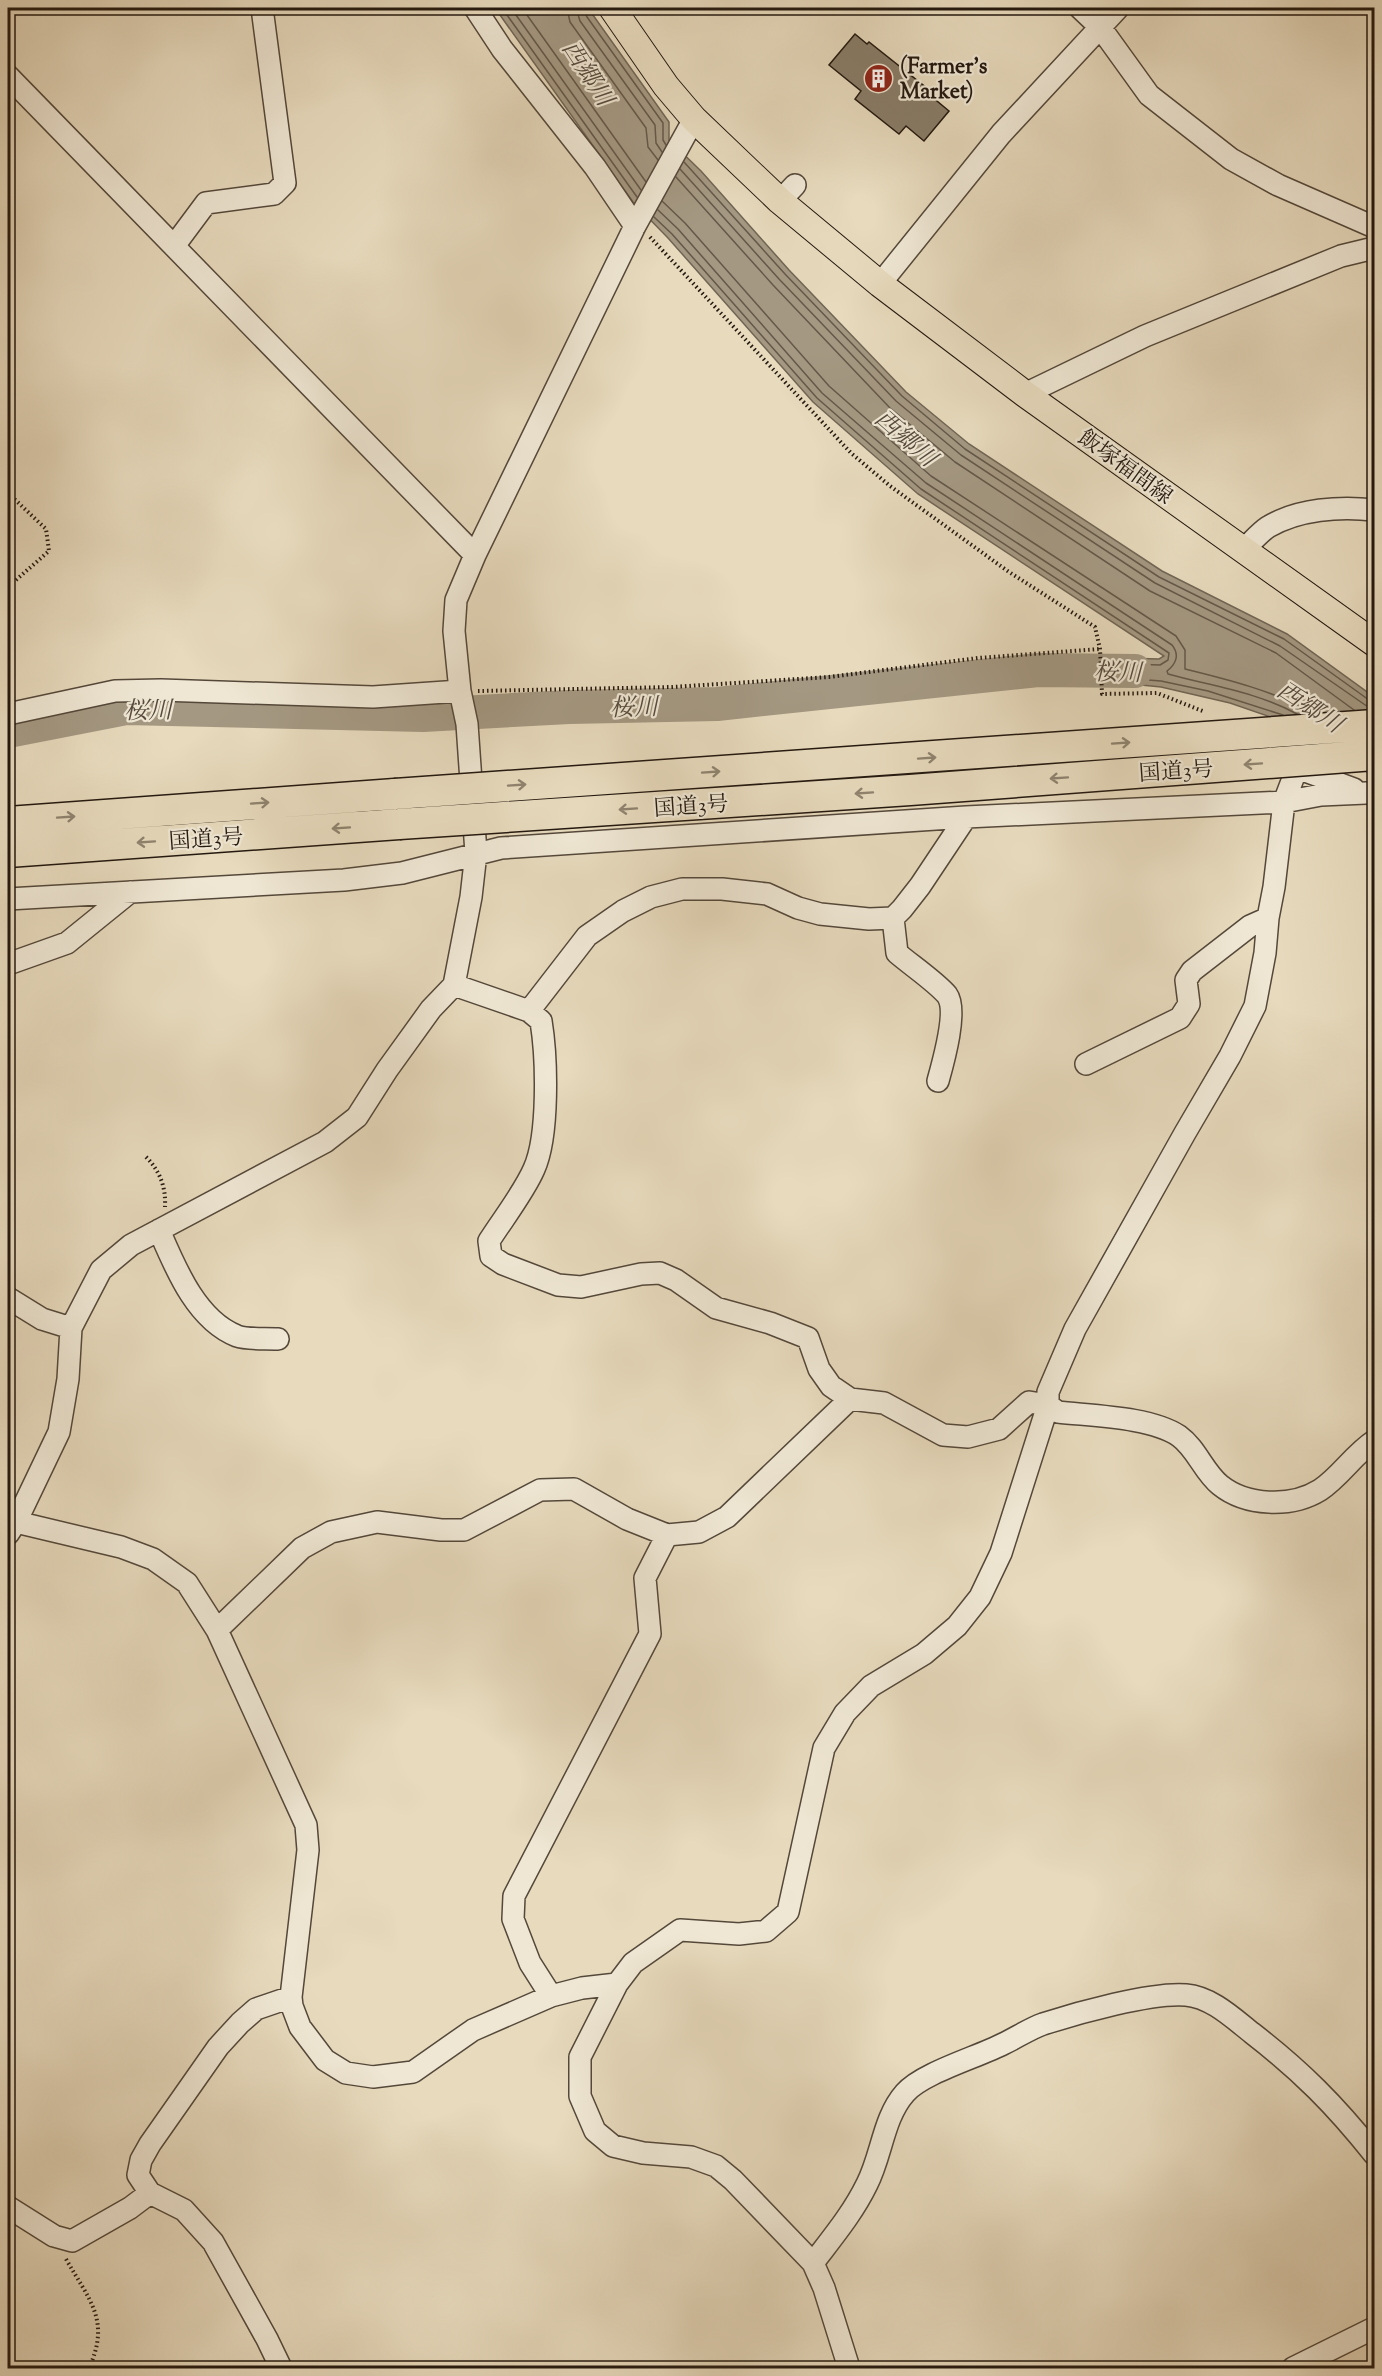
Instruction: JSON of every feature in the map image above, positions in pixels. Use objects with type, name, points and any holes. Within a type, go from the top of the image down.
[{"type":"highway","points":[[1169,739],[1297,718],[1374,712]]},
{"type":"highway","name":"国道3号","points":[[8,822],[1374,725]]},
{"type":"highway","name":"国道3号","points":[[8,852],[909,790],[1374,755]]},
{"type":"main road","points":[[612,8],[666,86],[694,119]]},
{"type":"main road","name":"飯塚福間線","points":[[694,119],[788,193],[880,284],[1025,394],[1374,643]]},
{"type":"street","points":[[174,246],[206,203],[274,194],[285,183],[262,8]]},
{"type":"street","points":[[475,8],[502,49],[637,223]]},
{"type":"street","points":[[1080,8],[1100,27],[1149,95],[1230,159],[1278,185],[1374,227]]},
{"type":"street","points":[[880,284],[1000,134],[1118,8]]},
{"type":"street","points":[[8,76],[475,555]]},
{"type":"street","points":[[617,1984],[582,1988],[551,1996],[473,2030],[413,2072],[373,2077],[345,2073],[325,2060],[300,2027],[291,1997],[308,1850],[306,1825],[217,1630],[186,1583],[153,1559],[121,1547],[12,1528],[59,1432],[68,1379],[71,1328],[101,1270],[130,1245],[325,1142],[357,1118],[387,1070],[431,1009],[454,985],[471,897],[476,853],[467,724],[461,696],[454,631],[456,600],[475,555],[637,223],[694,119]]},
{"type":"street","points":[[1025,394],[1145,336],[1341,256],[1374,248]]},
{"type":"street","points":[[1243,550],[1268,528],[1306,512],[1374,510]]},
{"type":"street","points":[[8,714],[115,691],[161,690],[373,697],[461,696]]},
{"type":"street","points":[[1236,725],[1279,747],[1297,768],[1370,796]]},
{"type":"street","points":[[849,2368],[824,2288],[813,2263],[716,2166],[691,2157],[643,2153],[613,2146],[595,2131],[580,2096],[580,2057],[617,1984],[633,1963],[680,1930],[739,1934],[766,1931],[788,1912],[824,1748],[845,1713],[871,1686],[924,1654],[957,1626],[980,1597],[1001,1553],[1047,1405],[1048,1392],[1075,1329],[1230,1056],[1255,1006],[1265,953],[1284,802],[1297,768]]},
{"type":"street","points":[[8,900],[344,880],[402,873],[476,853],[513,847],[966,817],[1284,802],[1321,795],[1370,796]]},
{"type":"street","points":[[530,1011],[587,936],[623,911],[651,897],[682,889],[722,889],[767,894],[798,908],[820,914],[869,919],[892,918],[920,886],[966,817]]},
{"type":"street","points":[[8,964],[67,943],[130,892]]},
{"type":"street","points":[[892,918],[897,953],[948,996],[951,1008],[946,1056],[938,1081]]},
{"type":"street","points":[[1086,1064],[1180,1018],[1189,1004],[1186,980],[1192,971],[1250,926],[1268,918]]},
{"type":"street","points":[[454,985],[530,1011],[542,1022],[545,1045],[544,1126],[534,1169],[489,1240],[491,1256],[502,1264],[558,1285],[569,1286],[589,1286],[641,1274],[660,1273],[675,1280],[716,1308],[770,1323],[808,1338],[819,1369],[831,1386],[850,1399],[884,1403],[943,1435],[968,1437],[999,1429],[1029,1402],[1047,1405],[1058,1412],[1157,1425],[1179,1436],[1192,1448],[1204,1469],[1220,1485],[1241,1498],[1264,1503],[1299,1498],[1320,1490],[1374,1441]]},
{"type":"street","points":[[161,1229],[189,1292],[210,1316],[238,1336],[278,1339]]},
{"type":"street","points":[[8,1298],[42,1319],[71,1328]]},
{"type":"street","points":[[217,1630],[302,1548],[332,1532],[377,1522],[441,1530],[464,1530],[540,1490],[574,1489],[627,1519],[667,1535],[699,1532],[727,1517],[850,1399]]},
{"type":"street","points":[[551,1996],[530,1963],[513,1919],[514,1896],[650,1634],[645,1578],[667,1535]]},
{"type":"street","points":[[813,2263],[847,2217],[867,2184],[880,2152],[885,2130],[906,2092],[929,2077],[1042,2025],[1150,1997],[1187,1995],[1219,2007],[1293,2065],[1339,2110],[1374,2154]]},
{"type":"street","points":[[281,2368],[213,2242],[184,2210],[150,2193],[138,2175],[141,2160],[218,2047],[256,2009],[291,1997]]},
{"type":"street","points":[[8,2207],[54,2236],[72,2241],[130,2208],[150,2193]]},
{"type":"street","points":[[1293,2368],[1374,2328]]},
{"type":"path","points":[[637,223],[851,453],[890,486],[1009,572],[1095,627],[1100,649],[1102,694],[1157,693],[1236,725]]},
{"type":"path","points":[[8,493],[46,529],[49,551],[8,587]]},
{"type":"path","points":[[461,696],[807,679],[978,658],[1100,649]]},
{"type":"path","points":[[146,1157],[160,1175],[165,1189],[161,1229]]},
{"type":"path","points":[[54,2236],[97,2313],[99,2338],[96,2353],[89,2368]]},
{"type":"water","name":"西郷川","points":[[495,8],[588,8],[669,122],[669,140],[701,171],[789,270],[906,392],[969,444],[1162,571],[1287,634],[1374,697],[1374,776],[1279,720],[1230,703],[1161,687],[1091,683],[1087,657],[1159,659],[1164,656],[918,494],[813,402],[668,238],[633,202]]},
{"type":"building","name":"(Farmer's Market)","points":[[855,34],[867,44],[869,42],[933,93],[931,96],[949,111],[924,141],[906,126],[899,134],[855,99],[861,91],[829,65]]},
{"type":"waterway","name":"桜川","points":[[8,731],[126,708],[423,715],[569,707],[717,704],[1038,670],[1135,671]]},
{"type":"place","name":"(Farmer's Market)","points":[[879,78]]}]
